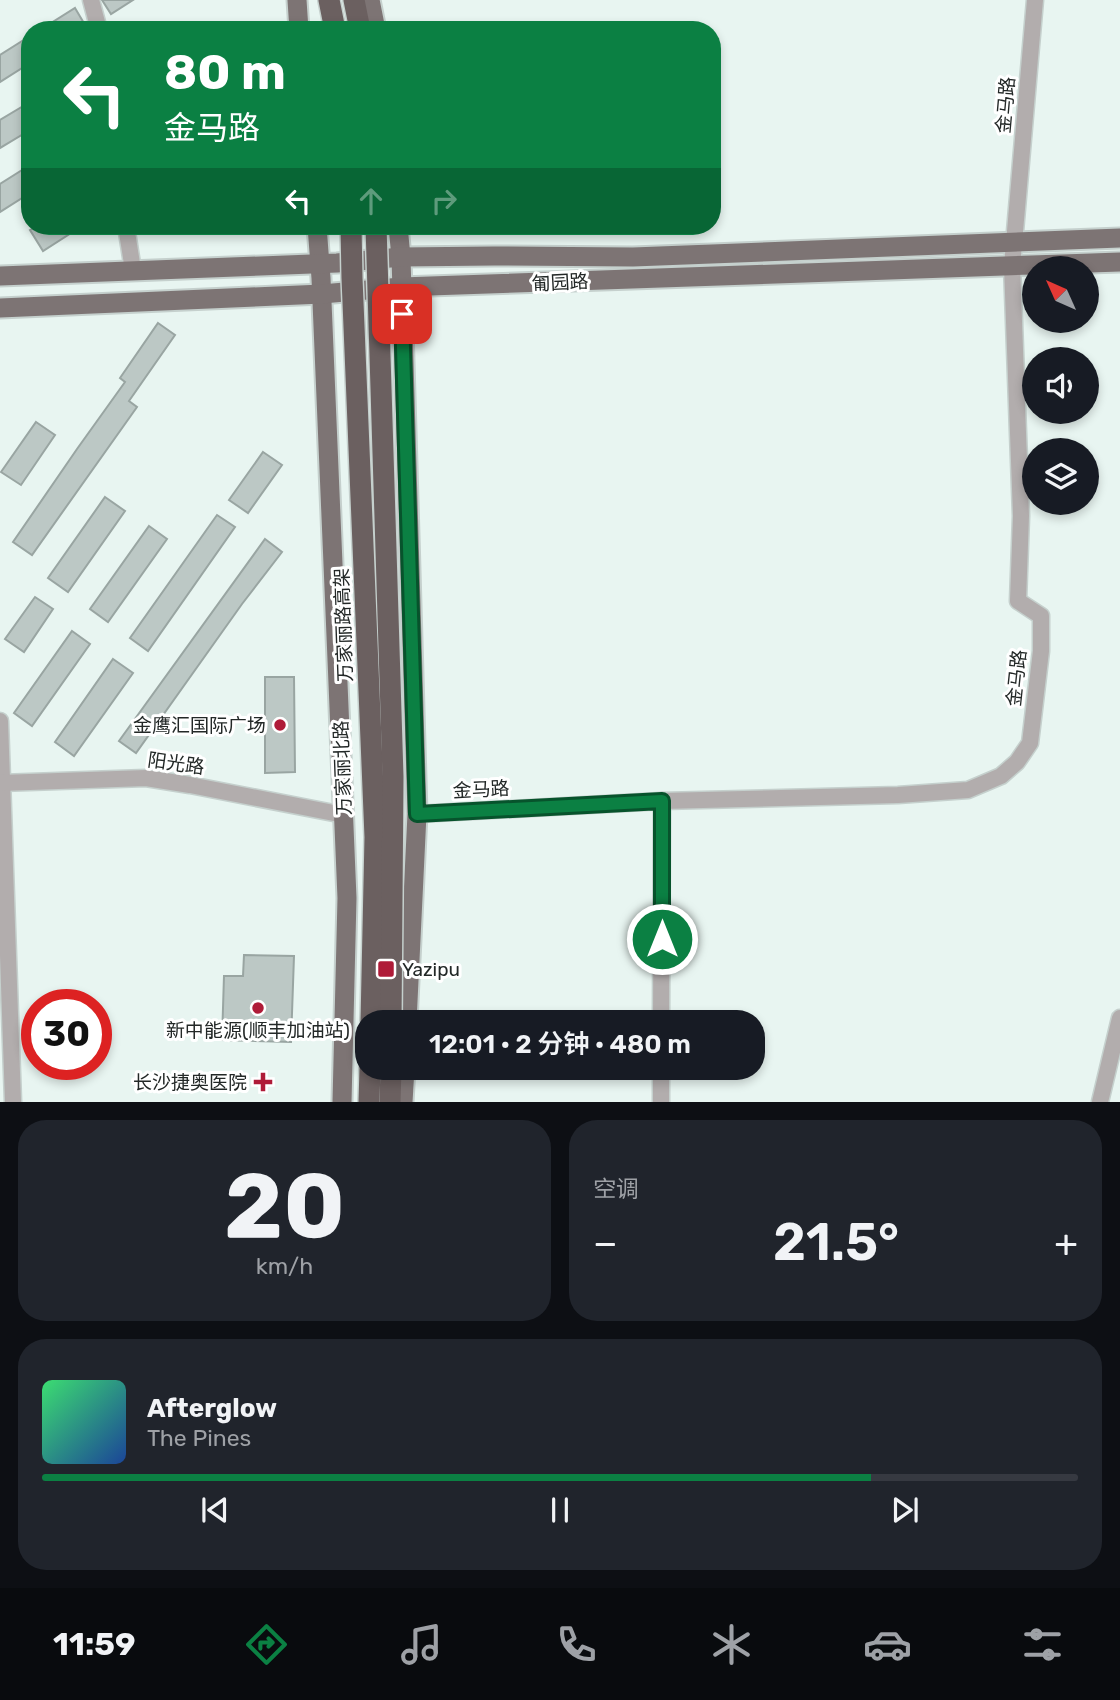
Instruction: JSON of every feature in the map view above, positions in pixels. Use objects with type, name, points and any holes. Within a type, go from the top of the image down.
[{"type":"highway","points":[[329,0],[333,21]]},
{"type":"highway","points":[[354,0],[358,21]]},
{"type":"highway","name":"万家丽路高架","points":[[351,235],[374,837],[371,1010]]},
{"type":"highway","points":[[376,235],[393,777],[391,1010]]},
{"type":"highway","points":[[369,1101],[370,1080]]},
{"type":"highway","points":[[390,1101],[391,1080]]},
{"type":"main road","points":[[297,0],[298,21]]},
{"type":"main road","points":[[370,0],[374,21]]},
{"type":"main road","name":"万家丽北路","points":[[318,235],[347,898],[342,1101]]},
{"type":"main road","points":[[399,235],[417,814],[408,1010]]},
{"type":"main road","name":"匍园路","points":[[0,276],[320,263],[401,257],[633,257],[1120,238]]},
{"type":"main road","name":"匍园路","points":[[0,308],[401,288],[1120,262]]},
{"type":"main road","points":[[403,1101],[404,1080]]},
{"type":"street","points":[[91,0],[97,21]]},
{"type":"street","name":"金马路","points":[[417,814],[662,801],[898,795],[968,790],[1001,776],[1017,762],[1030,743],[1041,651],[1041,616],[1017,601],[1021,516],[1012,266],[1035,0]]},
{"type":"street","points":[[127,235],[132,270]]},
{"type":"street","points":[[0,721],[13,1101]]},
{"type":"street","name":"阳光路","points":[[1,783],[146,778],[344,815]]},
{"type":"street","points":[[661,1010],[662,801]]},
{"type":"street","points":[[1100,1101],[1120,1018]]},
{"type":"street","points":[[661,1080],[661,1101]]},
{"type":"building","points":[[102,0],[133,0],[111,14]]},
{"type":"building","points":[[75,8],[83,21],[54,21]]},
{"type":"building","points":[[21,42],[21,69],[0,82],[0,55]]},
{"type":"building","points":[[21,107],[21,135],[0,148],[0,120]]},
{"type":"building","points":[[21,171],[21,199],[0,212],[0,184]]},
{"type":"building","points":[[33,235],[68,235],[43,251]]},
{"type":"building","points":[[158,323],[175,335],[129,401],[137,407],[32,555],[13,542],[125,382],[120,378]]},
{"type":"building","points":[[36,422],[55,435],[21,485],[1,472]]},
{"type":"building","points":[[263,452],[282,465],[248,513],[229,500]]},
{"type":"building","points":[[105,497],[125,511],[68,592],[48,578]]},
{"type":"building","points":[[217,515],[235,527],[148,651],[130,638]]},
{"type":"building","points":[[149,526],[167,539],[108,622],[90,609]]},
{"type":"building","points":[[265,539],[282,552],[136,753],[119,741]]},
{"type":"building","points":[[35,597],[53,609],[24,652],[5,639]]},
{"type":"building","points":[[72,631],[90,644],[32,726],[14,713]]},
{"type":"building","points":[[113,659],[133,673],[74,756],[55,742]]},
{"type":"building","name":"金鹰汇国际广场","points":[[265,677],[294,677],[295,772],[265,773]]},
{"type":"building","name":"新中能源(顺丰加油站)","points":[[244,955],[294,956],[291,1042],[222,1040],[224,976],[243,976]]},
{"type":"place","name":"金鹰汇国际广场","points":[[280,725]]},
{"type":"place","name":"Yazipu","points":[[386,969]]},
{"type":"place","name":"新中能源(顺丰加油站)","points":[[258,1008]]},
{"type":"place","name":"长沙捷奥医院","points":[[263,1082]]},
{"type":"route","points":[[402,314],[417,814],[662,801],[662,939]]}]
